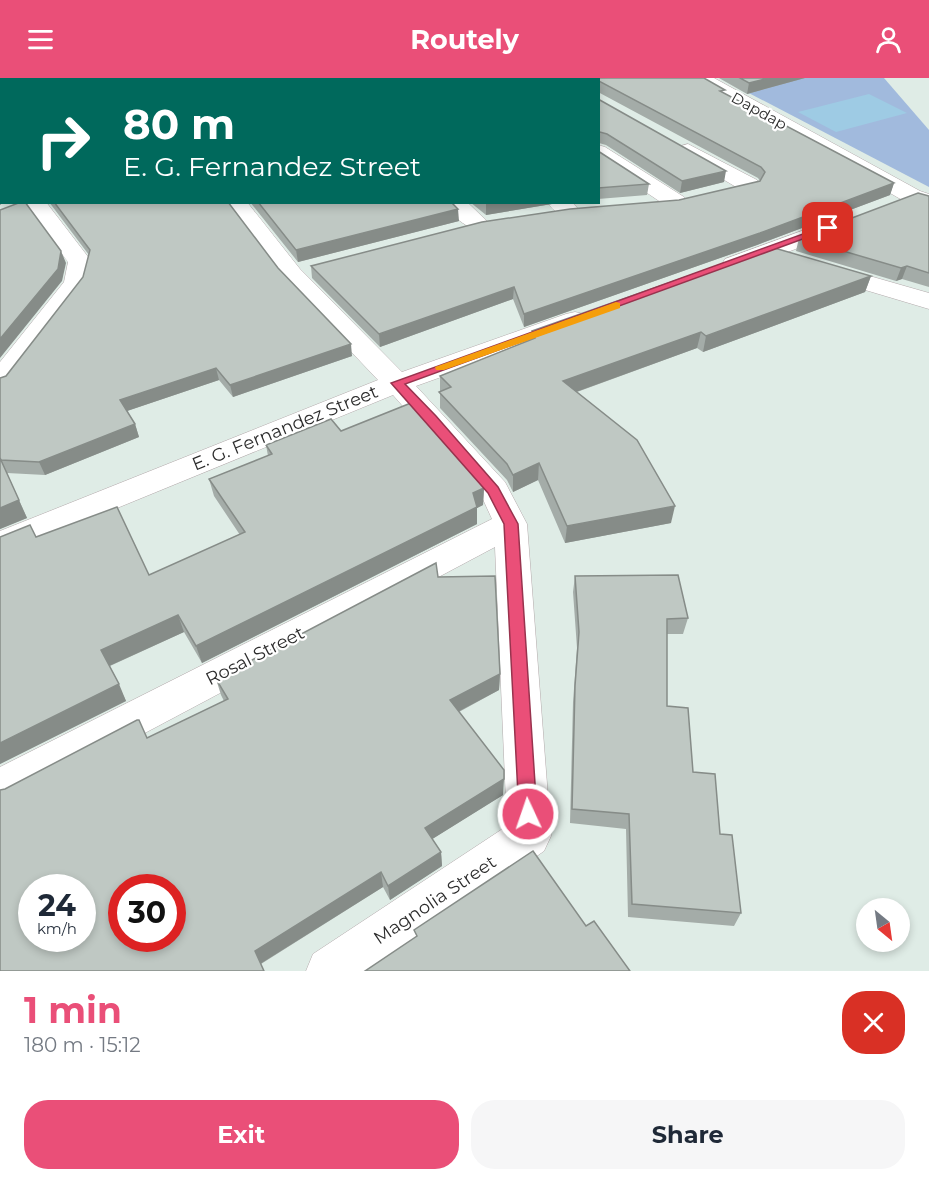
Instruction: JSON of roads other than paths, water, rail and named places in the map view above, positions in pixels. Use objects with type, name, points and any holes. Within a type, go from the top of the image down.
[{"type":"street","name":"Dapdap","points":[[702,78],[920,199]]},
{"type":"street","points":[[640,205],[697,197],[749,185],[669,139]]},
{"type":"street","points":[[600,152],[697,197]]},
{"type":"street","points":[[710,272],[870,212],[920,199]]},
{"type":"street","points":[[0,381],[76,283],[80,262],[36,204]]},
{"type":"street","name":"Magnolia Street","points":[[237,204],[302,271],[330,316],[432,419],[494,490],[511,524],[529,836],[330,971]]},
{"type":"street","points":[[456,204],[491,224],[458,231]]},
{"type":"street","points":[[558,210],[593,209]]},
{"type":"street","points":[[766,252],[929,301]]},
{"type":"street","name":"E. G. Fernandez Street","points":[[0,544],[397,383],[598,312]]},
{"type":"street","name":"Rosal Street","points":[[0,788],[511,524]]}]
